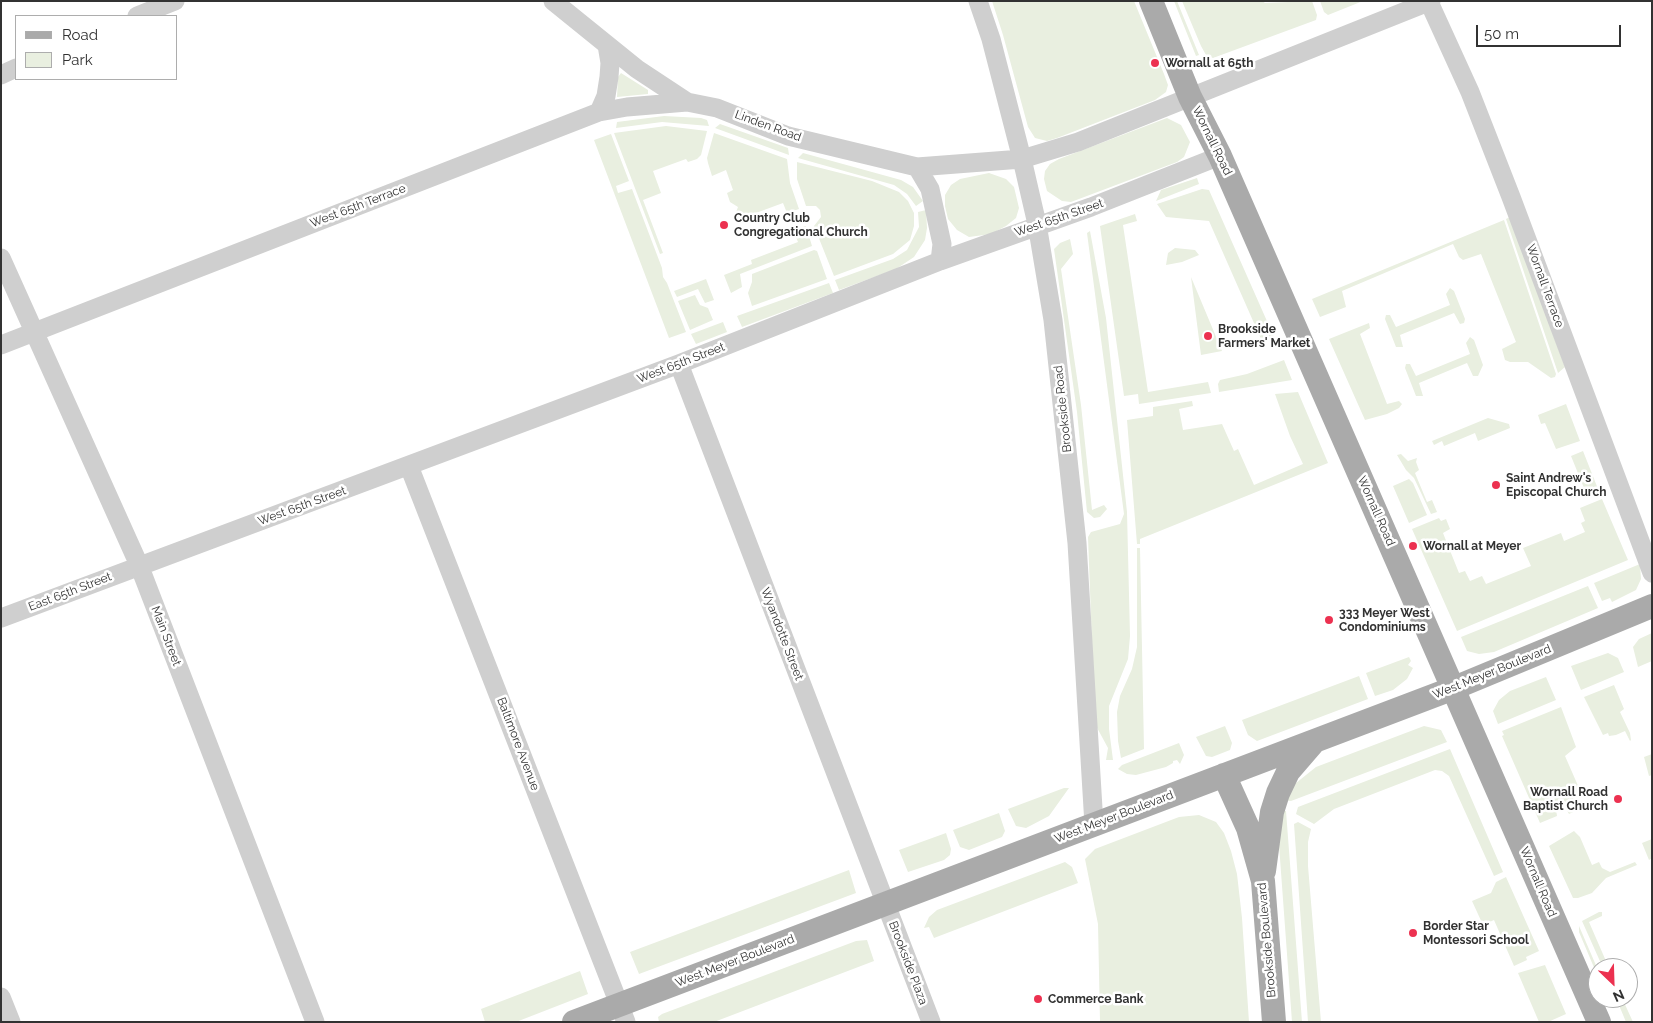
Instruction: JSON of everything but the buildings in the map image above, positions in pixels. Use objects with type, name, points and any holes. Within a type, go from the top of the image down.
[{"type":"main road","name":"Wornall Road","points":[[1150,1],[1190,97],[1220,156],[1599,1022]]},
{"type":"main road","name":"West Meyer Boulevard","points":[[574,1022],[622,1013],[885,904],[1454,688],[1611,625],[1652,606]]},
{"type":"main road","points":[[1263,880],[1272,812],[1278,793],[1288,772],[1315,741]]},
{"type":"main road","name":"Brookside Boulevard","points":[[1224,775],[1248,828],[1263,880],[1274,1022]]},
{"type":"street","points":[[140,15],[175,1]]},
{"type":"street","name":"Linden Road","points":[[553,1],[657,84],[687,102],[718,108],[788,136],[917,167]]},
{"type":"street","name":"Brookside Road","points":[[978,1],[991,39],[1038,224],[1053,320],[1077,543],[1094,825]]},
{"type":"street","points":[[940,261],[942,244],[930,188],[917,167],[1022,159],[1078,142],[1430,2]]},
{"type":"street","name":"Wornall Terrace","points":[[1430,2],[1470,92],[1511,197],[1652,573]]},
{"type":"street","points":[[599,112],[606,96],[609,77],[610,63],[607,45]]},
{"type":"street","points":[[1,75],[15,68]]},
{"type":"street","name":"West 65th Terrace","points":[[1,345],[599,112],[627,107],[687,102]]},
{"type":"street","name":"West 65th Street","points":[[139,565],[679,364],[940,261],[1038,224],[1127,194],[1220,156]]},
{"type":"street","name":"Main Street","points":[[1,258],[139,565],[315,1022]]},
{"type":"street","name":"Wyandotte Street","points":[[679,364],[885,904]]},
{"type":"street","name":"Baltimore Avenue","points":[[409,466],[622,1013]]},
{"type":"street","name":"East 65th Street","points":[[1,618],[139,565]]},
{"type":"street","name":"Brookside Plaza","points":[[885,904],[931,1022]]},
{"type":"street","points":[[1,996],[11,1022]]},
{"type":"green space","points":[[992,1],[1134,1],[1168,85],[1166,92],[1155,100],[1057,138],[1047,141],[1035,138],[1028,127]]},
{"type":"green space","points":[[1174,1],[1177,1],[1199,55],[1196,56]]},
{"type":"green space","points":[[1182,1],[1262,1],[1265,3],[1312,1],[1317,15],[1316,20],[1213,58],[1206,55],[1201,46]]},
{"type":"green space","points":[[1320,1],[1363,1],[1328,15],[1324,12]]},
{"type":"green space","points":[[621,73],[648,90],[648,94],[617,97],[618,77]]},
{"type":"green space","points":[[664,116],[701,118],[707,120],[709,126],[662,122],[616,128],[617,122]]},
{"type":"green space","points":[[1167,118],[1181,125],[1190,142],[1184,157],[1177,162],[1071,202],[1062,201],[1047,191],[1044,179],[1045,171],[1050,164]]},
{"type":"green space","points":[[720,124],[788,148],[789,155],[715,128]]},
{"type":"green space","points":[[666,126],[707,131],[701,155],[697,159],[688,162],[686,159],[653,171],[661,193],[643,200],[663,253],[660,254],[614,133]]},
{"type":"green space","points":[[714,133],[787,159],[790,183],[799,209],[787,213],[783,203],[737,220],[735,215],[738,207],[730,202],[727,193],[733,190],[726,170],[712,176],[708,163],[707,158]]},
{"type":"green space","points":[[611,134],[629,181],[616,186],[618,193],[632,189],[662,268],[663,277],[686,332],[669,338],[594,140]]},
{"type":"green space","points":[[803,153],[901,180],[913,187],[923,201],[916,206],[907,194],[894,185],[798,158]]},
{"type":"green space","points":[[797,162],[872,181],[899,192],[908,201],[914,213],[914,226],[910,240],[893,254],[834,276],[814,226],[821,217],[820,210],[816,206],[806,206],[797,179]]},
{"type":"green space","points":[[989,173],[1006,179],[1014,187],[1019,208],[1016,218],[991,234],[969,237],[957,230],[948,219],[945,195],[951,185],[960,179]]},
{"type":"green space","points":[[1197,178],[1199,184],[1156,201],[1161,190]]},
{"type":"green space","points":[[1202,189],[1209,190],[1274,337],[1271,340],[1263,341],[1261,339],[1209,221],[1166,217],[1157,204]]},
{"type":"green space","points":[[926,210],[927,228],[925,240],[914,257],[896,269],[839,290],[835,280],[893,259],[907,250],[919,227],[918,212]]},
{"type":"green space","points":[[1135,214],[1137,221],[1123,225],[1148,392],[1208,382],[1211,393],[1139,404],[1138,394],[1124,396],[1100,226]]},
{"type":"green space","points":[[1510,217],[1565,367],[1558,373],[1506,219]]},
{"type":"green space","points":[[1504,220],[1556,374],[1555,377],[1551,378],[1528,362],[1510,362],[1505,360],[1502,349],[1516,342],[1481,254],[1463,260],[1459,257],[1453,244],[1342,291],[1346,307],[1320,317],[1312,299]]},
{"type":"green space","points":[[806,226],[812,246],[740,274],[742,287],[731,293],[724,275],[752,264],[751,260],[798,242],[793,230]]},
{"type":"green space","points":[[1090,231],[1106,318],[1127,512],[1130,636],[1128,659],[1109,706],[1109,729],[1113,760],[1106,760],[1108,748],[1095,724],[1088,537],[1091,532],[1120,524],[1124,514],[1087,233]]},
{"type":"green space","points":[[1070,239],[1073,254],[1061,269],[1081,405],[1092,510],[1104,505],[1107,509],[1100,517],[1094,518],[1087,512],[1077,412],[1054,249],[1060,243]]},
{"type":"green space","points":[[1175,248],[1195,250],[1199,255],[1182,262],[1166,265],[1168,253]]},
{"type":"green space","points":[[814,250],[817,251],[827,279],[752,306],[748,293],[752,282],[752,274]]},
{"type":"green space","points":[[1191,277],[1222,351],[1201,355]]},
{"type":"green space","points":[[706,279],[714,300],[705,303],[698,289],[677,297],[674,291]]},
{"type":"green space","points":[[829,283],[833,293],[742,327],[737,316]]},
{"type":"green space","points":[[1450,288],[1454,291],[1465,319],[1464,323],[1460,324],[1454,313],[1400,335],[1403,347],[1396,347],[1385,319],[1386,315],[1390,315],[1396,327],[1450,305],[1446,294]]},
{"type":"green space","points":[[695,295],[700,305],[708,308],[713,320],[690,330],[678,301]]},
{"type":"green space","points":[[723,322],[727,332],[696,344],[691,334]]},
{"type":"green space","points":[[1369,323],[1370,328],[1360,334],[1387,404],[1399,401],[1402,404],[1399,408],[1387,414],[1365,420],[1329,339]]},
{"type":"green space","points":[[1470,337],[1474,340],[1483,365],[1478,376],[1473,376],[1467,363],[1419,383],[1423,396],[1416,396],[1405,368],[1406,364],[1410,364],[1416,376],[1470,354],[1466,343]]},
{"type":"green space","points":[[1284,360],[1292,380],[1219,392],[1218,384],[1220,380],[1247,374]]},
{"type":"green space","points":[[1298,392],[1328,463],[1140,539],[1140,544],[1137,544],[1127,420],[1153,416],[1153,407],[1192,401],[1193,406],[1179,409],[1183,430],[1222,424],[1234,451],[1238,449],[1254,485],[1303,464],[1290,436],[1275,394]]},
{"type":"green space","points":[[1566,404],[1580,441],[1556,449],[1545,423],[1541,424],[1538,415]]},
{"type":"green space","points":[[1488,418],[1509,424],[1510,428],[1478,441],[1475,433],[1444,446],[1442,441],[1434,445],[1432,441]]},
{"type":"green space","points":[[1583,451],[1598,489],[1586,493],[1571,456]]},
{"type":"green space","points":[[1401,454],[1408,461],[1417,458],[1416,462],[1419,470],[1415,473],[1427,502],[1432,500],[1437,512],[1431,514],[1414,478],[1406,470],[1397,455]]},
{"type":"green space","points":[[1409,479],[1413,483],[1427,515],[1409,523],[1393,486]]},
{"type":"green space","points":[[1602,499],[1628,560],[1457,631],[1412,529],[1439,518],[1441,521],[1446,519],[1450,529],[1443,533],[1459,573],[1465,571],[1470,581],[1482,576],[1486,584],[1531,566],[1523,548],[1561,533],[1564,541],[1585,532],[1581,523],[1585,521],[1580,508]]},
{"type":"green space","points":[[1137,548],[1140,548],[1144,749],[1121,758],[1118,741],[1117,712],[1120,696],[1132,669],[1137,647]]},
{"type":"green space","points":[[1640,564],[1641,579],[1636,590],[1612,602],[1610,598],[1602,601],[1594,583]]},
{"type":"green space","points":[[1588,586],[1598,608],[1494,652],[1479,654],[1467,651],[1461,637]]},
{"type":"green space","points":[[1652,633],[1652,661],[1638,667],[1633,647],[1639,639]]},
{"type":"green space","points":[[1608,653],[1618,658],[1624,672],[1581,690],[1571,666]]},
{"type":"green space","points":[[1409,657],[1411,661],[1408,665],[1413,668],[1407,679],[1393,690],[1375,696],[1366,673]]},
{"type":"green space","points":[[1359,676],[1368,699],[1257,741],[1248,735],[1242,720]]},
{"type":"green space","points":[[1546,677],[1556,700],[1498,724],[1493,711],[1499,700],[1510,691]]},
{"type":"green space","points":[[1614,685],[1624,709],[1620,712],[1630,733],[1630,741],[1625,731],[1616,735],[1609,736],[1608,733],[1603,735],[1584,697]]},
{"type":"green space","points":[[1561,707],[1576,747],[1565,756],[1579,788],[1572,801],[1575,811],[1569,814],[1564,805],[1556,809],[1557,816],[1540,823],[1502,736],[1504,735],[1502,731]]},
{"type":"green space","points":[[1225,726],[1232,743],[1230,750],[1212,757],[1206,756],[1196,737]]},
{"type":"green space","points":[[1424,726],[1441,730],[1447,742],[1291,801],[1284,800],[1296,783],[1316,767]]},
{"type":"green space","points":[[1179,743],[1184,755],[1180,764],[1177,760],[1173,761],[1173,763],[1166,767],[1136,775],[1127,774],[1118,769],[1122,765]]},
{"type":"green space","points":[[1450,749],[1503,872],[1494,876],[1449,776],[1442,771],[1435,770],[1334,809],[1314,824],[1296,814],[1298,807]]},
{"type":"green space","points":[[1652,754],[1652,775],[1649,776],[1644,757]]},
{"type":"green space","points":[[1064,788],[1069,788],[1049,816],[1026,828],[1016,826],[1008,809]]},
{"type":"green space","points":[[1281,811],[1286,811],[1302,1022],[1292,1022],[1279,845]]},
{"type":"green space","points":[[999,813],[1005,831],[1002,837],[969,850],[960,847],[953,830]]},
{"type":"green space","points":[[1199,815],[1216,822],[1224,833],[1237,874],[1249,1022],[1100,1022],[1098,924],[1085,859],[1095,849],[1179,817]]},
{"type":"green space","points":[[1298,822],[1311,829],[1308,842],[1308,866],[1321,1022],[1308,1022],[1294,824]]},
{"type":"green space","points":[[1574,831],[1580,837],[1592,865],[1599,862],[1602,868],[1610,872],[1635,862],[1637,865],[1606,878],[1592,893],[1573,898],[1549,846]]},
{"type":"green space","points":[[946,833],[951,849],[950,855],[944,860],[908,872],[899,850]]},
{"type":"green space","points":[[1652,839],[1652,858],[1649,860],[1642,843]]},
{"type":"green space","points":[[1065,862],[1072,867],[1078,883],[934,938],[929,927],[924,928],[929,917],[937,910]]},
{"type":"green space","points":[[849,870],[856,893],[639,974],[630,952]]},
{"type":"green space","points":[[1506,877],[1539,951],[1526,957],[1527,960],[1514,966],[1494,920],[1483,925],[1472,901],[1491,893],[1496,882]]},
{"type":"green space","points":[[1602,912],[1602,916],[1589,922],[1605,958],[1599,958],[1582,921]]},
{"type":"green space","points":[[1579,926],[1593,958],[1590,958],[1579,932]]},
{"type":"green space","points":[[867,940],[874,961],[714,1022],[659,1022],[658,1017],[662,1014],[856,941]]},
{"type":"green space","points":[[1545,965],[1566,1014],[1548,1022],[1539,1022],[1518,973]]},
{"type":"green space","points":[[580,971],[588,994],[516,1022],[485,1022],[481,1009]]},
{"type":"green space","points":[[1620,1008],[1627,1008],[1633,1022],[1626,1022]]},
{"type":"place","name":"Wornall at 65th","points":[[1155,63]]},
{"type":"place","name":"Country Club Congregational Church","points":[[724,225]]},
{"type":"place","name":"Brookside Farmers' Market","points":[[1208,336]]},
{"type":"place","name":"Saint Andrew's Episcopal Church","points":[[1496,485]]},
{"type":"place","name":"Wornall at Meyer","points":[[1413,546]]},
{"type":"place","name":"333 Meyer West Condominiums","points":[[1329,620]]},
{"type":"place","name":"Wornall Road Baptist Church","points":[[1618,799]]},
{"type":"place","name":"Border Star Montessori School","points":[[1413,933]]},
{"type":"place","name":"Commerce Bank","points":[[1038,999]]}]
